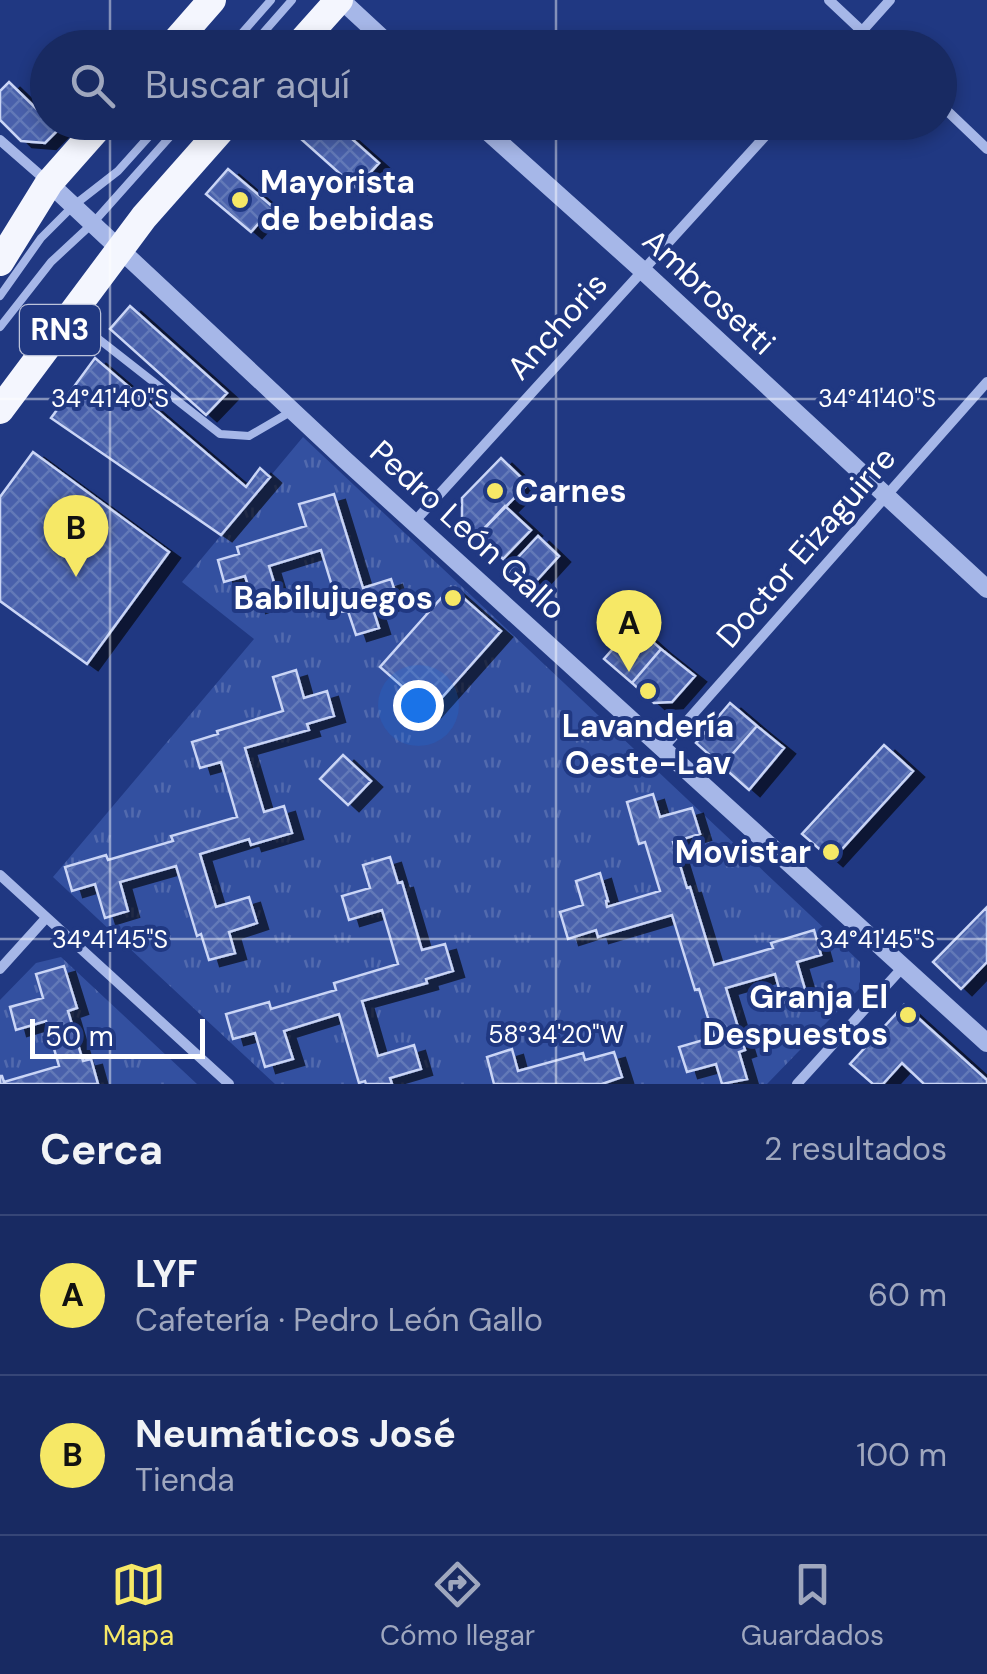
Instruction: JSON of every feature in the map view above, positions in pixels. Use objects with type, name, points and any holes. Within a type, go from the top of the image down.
[{"type":"highway","points":[[186,30],[212,0]]},
{"type":"highway","points":[[312,30],[340,0]]},
{"type":"highway","name":"RN3","points":[[0,262],[49,183],[88,140]]},
{"type":"highway","name":"RN3","points":[[0,410],[144,217],[212,140]]},
{"type":"street","points":[[340,0],[374,30]]},
{"type":"street","points":[[829,0],[861,30]]},
{"type":"street","points":[[863,30],[890,0]]},
{"type":"street","points":[[957,120],[987,148]]},
{"type":"street","name":"Pedro León Gallo","points":[[0,140],[987,1043]]},
{"type":"street","name":"Ambrosetti","points":[[497,140],[987,589]]},
{"type":"street","name":"Anchoris","points":[[414,520],[761,140]]},
{"type":"street","name":"Doctor Eizaguirre","points":[[664,747],[987,382]]},
{"type":"street","points":[[0,875],[229,1084]]},
{"type":"street","points":[[0,968],[46,918]]},
{"type":"street","points":[[797,1084],[903,968]]},
{"type":"lane","points":[[245,30],[272,0]]},
{"type":"lane","points":[[266,30],[292,0]]},
{"type":"lane","points":[[0,296],[41,238],[118,171],[146,140]]},
{"type":"lane","points":[[0,327],[51,262],[93,223],[167,140]]},
{"type":"lane","points":[[70,316],[220,434],[250,436],[293,411]]},
{"type":"green space","points":[[303,437],[860,962],[860,988],[767,1084],[731,1084],[747,1078],[739,1052],[745,1050],[726,988],[775,974],[783,1003],[806,996],[797,962],[821,955],[814,931],[714,965],[673,842],[700,834],[692,808],[660,817],[652,794],[627,803],[639,843],[645,842],[660,891],[607,907],[599,874],[576,881],[583,905],[560,912],[568,938],[596,930],[599,937],[672,915],[694,989],[699,989],[714,1037],[680,1047],[687,1072],[716,1064],[722,1084],[602,1084],[622,1077],[614,1052],[585,1060],[583,1053],[518,1071],[511,1050],[487,1057],[494,1084],[392,1084],[390,1078],[420,1069],[414,1046],[378,1056],[362,1001],[426,983],[426,979],[453,970],[445,944],[422,950],[403,883],[398,883],[389,857],[363,865],[370,888],[349,920],[382,910],[398,964],[335,982],[336,990],[271,1009],[268,1002],[227,1015],[292,1059],[284,1031],[339,1014],[359,1083],[366,1084],[275,1084],[53,877],[254,639],[182,582]],"holes":[[[333,494],[363,588],[391,580],[397,601],[373,609],[379,628],[356,635],[348,611],[340,612],[321,550],[225,582],[218,561],[239,554],[238,546],[306,526],[300,504]],[[296,670],[304,698],[333,716],[307,724],[308,730],[245,748],[264,812],[284,806],[292,833],[252,845],[249,839],[200,854],[216,907],[249,898],[257,923],[229,932],[235,953],[209,960],[201,934],[197,935],[176,866],[72,891],[65,867],[106,855],[108,860],[173,841],[172,835],[237,817],[221,762],[200,768],[192,742],[283,711],[273,678]]]},
{"type":"green space","points":[[61,957],[197,1084],[98,1084],[91,1059],[83,1061],[68,1011],[76,1008],[64,966],[36,975],[43,998],[10,1008],[17,1029],[46,1021],[59,1066],[4,1082],[0,1076],[0,1000],[36,963]]},
{"type":"building","points":[[9,82],[30,102],[30,140],[48,140],[45,143],[21,141],[0,120],[0,91]]},
{"type":"building","points":[[302,140],[353,140],[379,163],[356,188]]},
{"type":"building","name":"Mayorista de bebidas","points":[[228,169],[273,207],[251,232],[206,194]]},
{"type":"building","points":[[130,306],[227,393],[206,415],[110,329]]},
{"type":"building","points":[[95,358],[246,487],[260,468],[270,477],[221,535],[51,418]]},
{"type":"building","points":[[33,452],[169,552],[87,664],[0,601],[0,497]]},
{"type":"building","name":"Carnes","points":[[501,458],[528,484],[478,535],[462,521],[462,498]]},
{"type":"building","points":[[334,494],[363,588],[391,579],[398,601],[373,609],[379,628],[356,635],[348,611],[340,612],[321,550],[269,566],[279,599],[255,607],[245,576],[224,582],[218,560],[239,554],[237,547],[306,526],[299,504]]},
{"type":"building","points":[[505,506],[531,530],[503,559],[478,535]]},
{"type":"building","points":[[538,536],[559,556],[529,589],[507,569]]},
{"type":"building","points":[[451,587],[501,631],[430,711],[380,667]]},
{"type":"building","points":[[634,625],[661,649],[632,683],[604,659]]},
{"type":"building","points":[[661,649],[695,676],[672,702],[654,703],[632,683]]},
{"type":"building","points":[[296,670],[304,698],[327,691],[334,716],[307,724],[309,730],[245,748],[264,812],[284,806],[292,833],[251,845],[249,839],[200,854],[216,907],[249,897],[257,923],[229,932],[235,953],[209,960],[201,934],[197,936],[176,866],[120,882],[128,911],[105,918],[95,884],[72,891],[65,867],[106,855],[108,860],[237,817],[221,762],[200,768],[192,742],[283,711],[273,677]]},
{"type":"building","points":[[730,703],[757,726],[722,766],[696,743]]},
{"type":"building","points":[[757,726],[784,748],[749,790],[722,766]]},
{"type":"building","points":[[884,745],[913,771],[832,860],[802,834]]},
{"type":"building","points":[[343,755],[371,781],[348,805],[320,779]]},
{"type":"building","points":[[653,794],[660,817],[692,808],[700,834],[673,842],[714,965],[773,948],[771,943],[814,930],[821,955],[797,962],[807,996],[783,1003],[775,974],[726,988],[745,1050],[739,1052],[747,1079],[722,1084],[716,1064],[687,1072],[679,1047],[714,1037],[672,915],[598,937],[596,930],[568,939],[560,912],[583,905],[576,881],[600,873],[607,907],[660,891],[645,842],[639,844],[627,802]]},
{"type":"building","points":[[390,857],[398,883],[402,882],[422,950],[445,944],[453,971],[426,979],[427,983],[362,1001],[378,1056],[414,1045],[421,1069],[390,1078],[392,1084],[359,1083],[339,1014],[284,1031],[293,1059],[265,1067],[255,1033],[233,1039],[226,1014],[269,1002],[271,1009],[336,990],[334,983],[398,964],[382,910],[349,920],[342,896],[370,888],[363,865]]},
{"type":"building","points":[[987,907],[987,962],[961,989],[933,962]]},
{"type":"building","points":[[64,966],[77,1008],[68,1011],[83,1061],[91,1059],[98,1084],[0,1084],[0,1076],[4,1082],[59,1066],[46,1021],[16,1030],[10,1007],[43,998],[36,974]]},
{"type":"building","points":[[904,1005],[987,1084],[924,1084],[902,1063],[883,1084],[873,1084],[850,1064]]},
{"type":"building","points":[[512,1049],[518,1071],[583,1053],[585,1060],[614,1052],[622,1077],[602,1084],[494,1084],[487,1057]]},
{"type":"place","name":"Mayorista de bebidas","points":[[240,200]]},
{"type":"place","name":"Carnes","points":[[495,491]]},
{"type":"place","name":"Neumáticos José","points":[[76,577]]},
{"type":"place","name":"Babilujuegos","points":[[453,598]]},
{"type":"place","name":"LYF","points":[[629,672]]},
{"type":"place","name":"Lavandería Oeste-Lav","points":[[648,691]]},
{"type":"place","name":"Movistar","points":[[831,852]]},
{"type":"place","name":"Granja El Despuestos","points":[[908,1015]]}]
